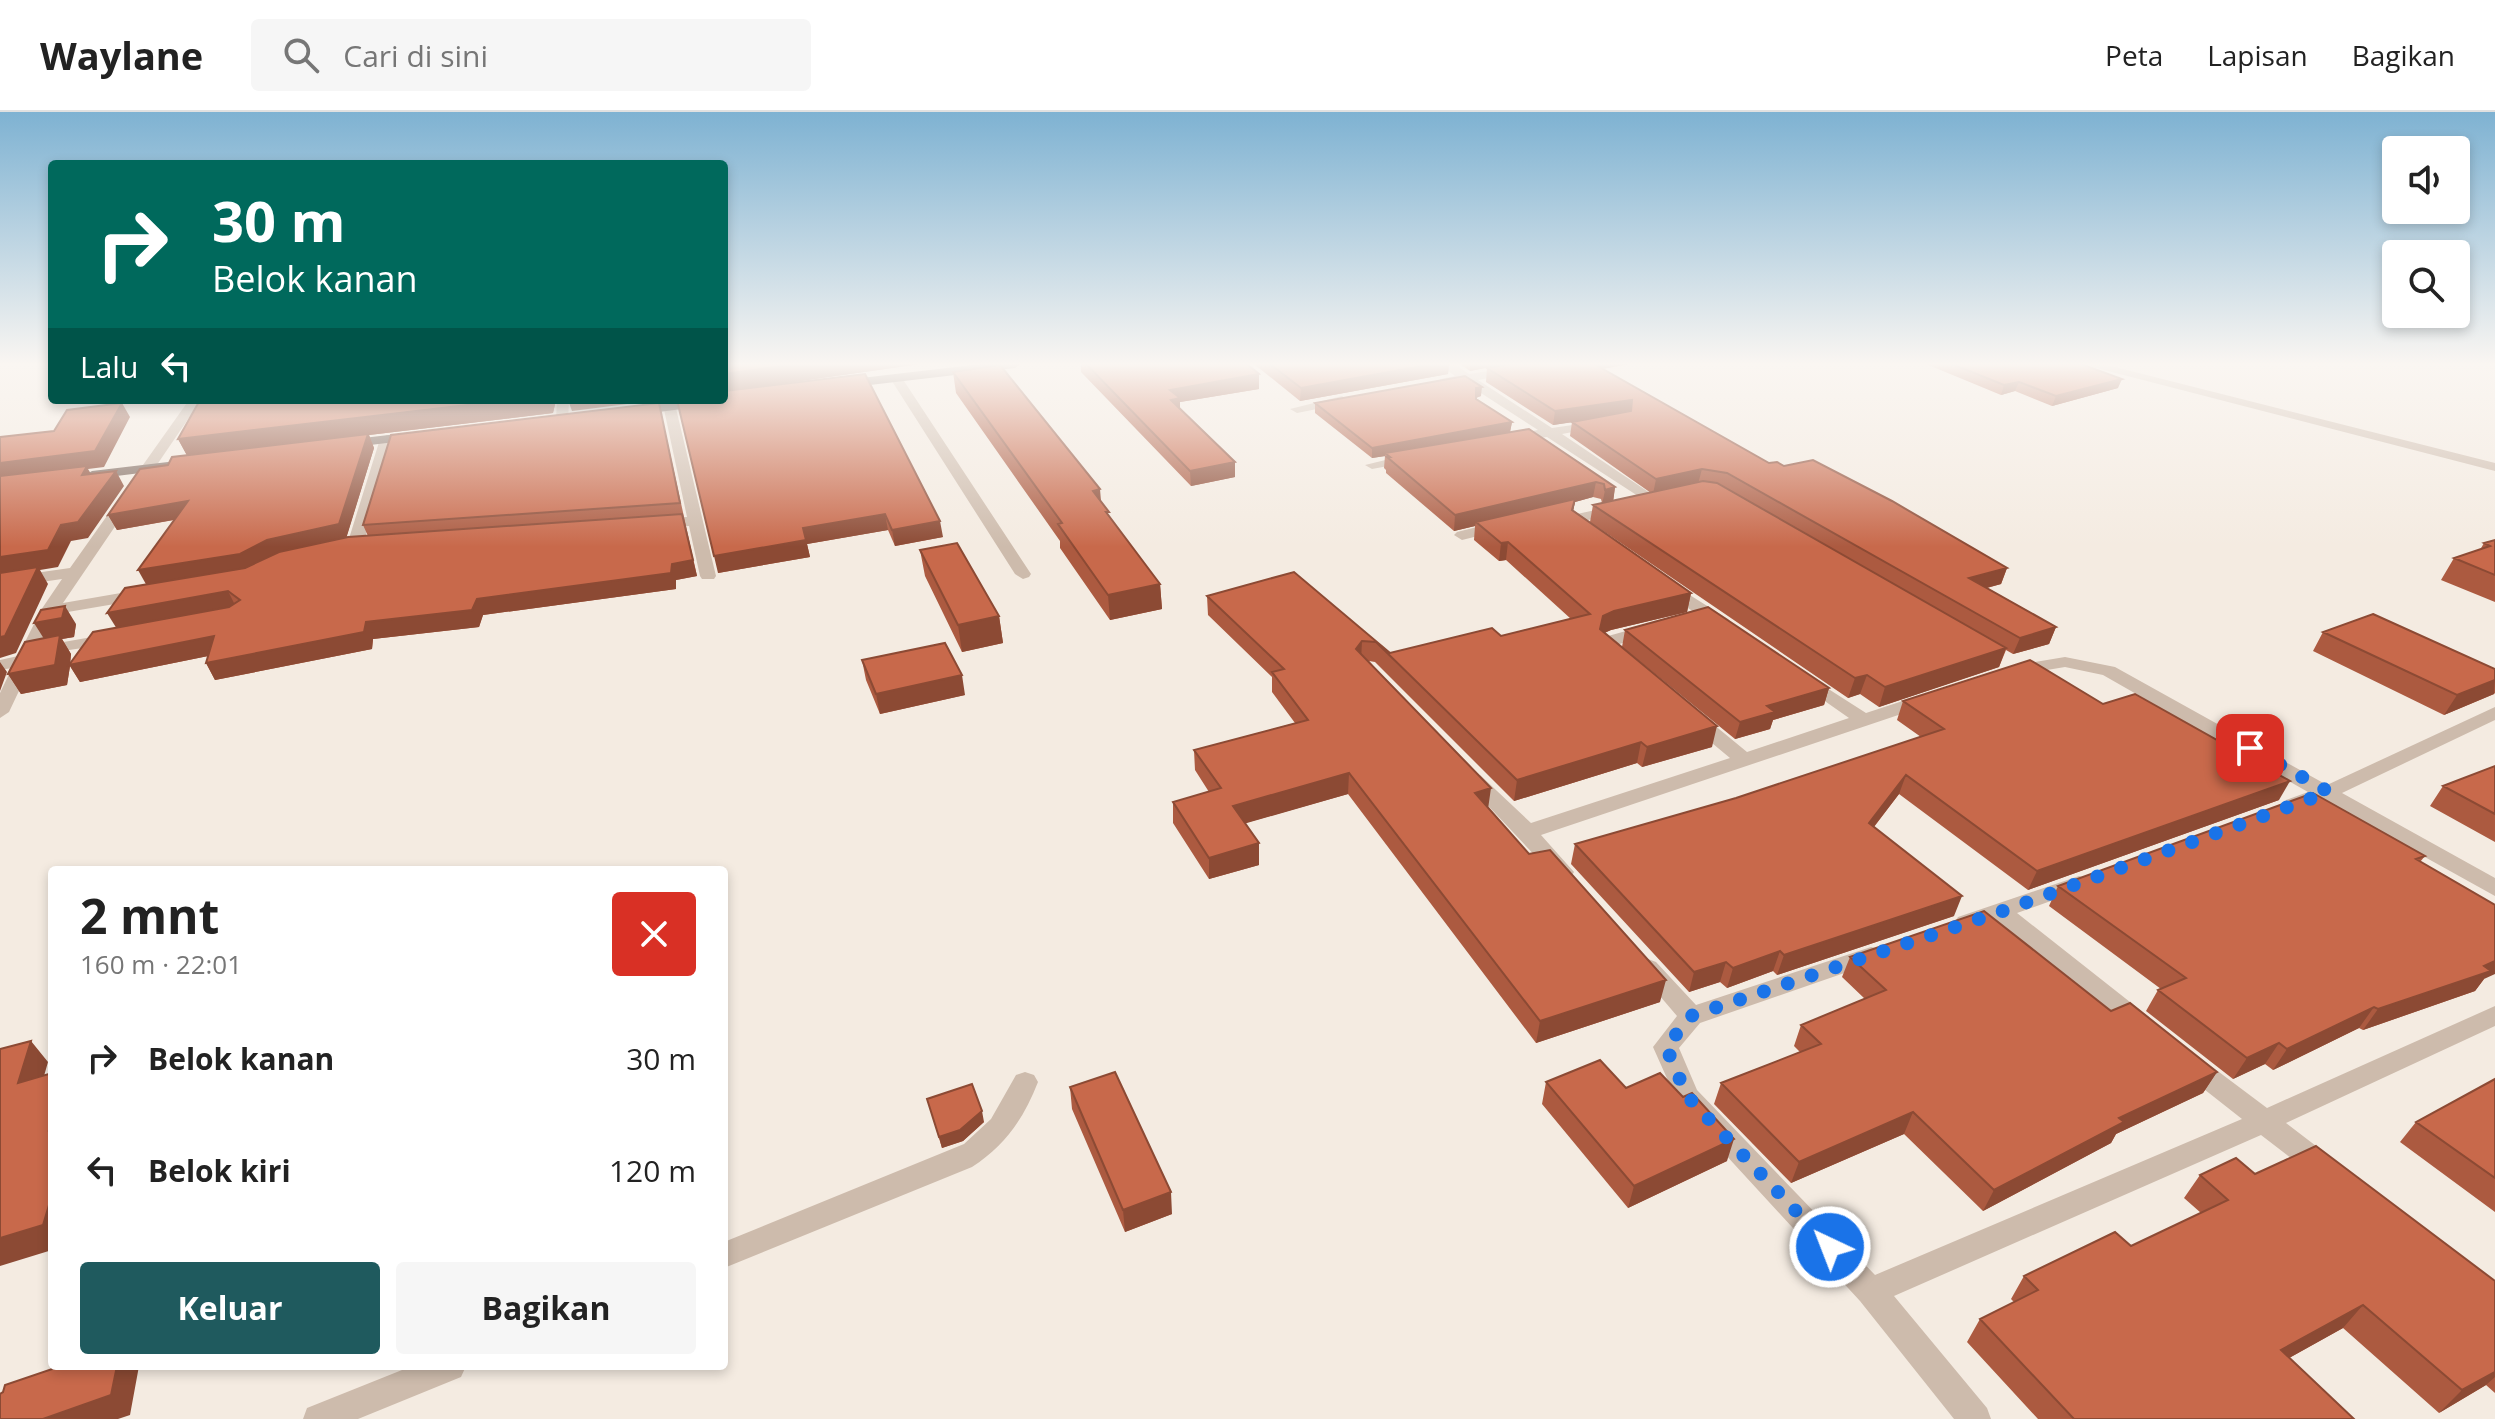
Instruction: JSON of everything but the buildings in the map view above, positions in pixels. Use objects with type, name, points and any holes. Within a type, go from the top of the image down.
[{"type":"main road","points":[[326,446],[426,435]]},
{"type":"main road","points":[[74,477],[178,464]]},
{"type":"street","points":[[0,712],[49,610],[178,425]]},
{"type":"street","points":[[674,425],[708,576]]},
{"type":"street","points":[[926,425],[1023,574]]},
{"type":"street","points":[[1514,425],[1568,463]]},
{"type":"street","points":[[1539,425],[1652,495]]},
{"type":"street","points":[[1497,442],[1592,425]]},
{"type":"street","points":[[2329,425],[2495,467]]},
{"type":"street","points":[[332,550],[363,544],[387,439]]},
{"type":"street","points":[[1372,465],[1419,457]]},
{"type":"street","points":[[1574,508],[1652,495]]},
{"type":"street","points":[[1609,547],[1579,525],[1582,517],[1652,495]]},
{"type":"street","points":[[648,524],[695,521]]},
{"type":"street","points":[[1462,535],[1516,522]]},
{"type":"street","points":[[0,583],[77,572]]},
{"type":"street","points":[[1659,580],[1735,631]]},
{"type":"street","points":[[49,610],[159,592]]},
{"type":"street","points":[[1633,669],[1608,649],[1607,642],[1709,614]]},
{"type":"street","points":[[0,665],[134,634]]},
{"type":"street","points":[[1990,678],[2012,664],[2065,662],[2109,671],[2495,888]]},
{"type":"street","points":[[1787,667],[1864,720]]},
{"type":"street","points":[[1527,832],[1948,692]]},
{"type":"street","points":[[1682,709],[1744,760]]},
{"type":"street","points":[[2269,814],[2329,792],[2495,713]]},
{"type":"street","points":[[1460,766],[1527,832],[1578,889]]},
{"type":"street","points":[[1941,932],[2104,874]]},
{"type":"street","points":[[2000,912],[2349,1187]]},
{"type":"street","points":[[1629,947],[1691,1016]]},
{"type":"street","points":[[1897,947],[1691,1016],[1666,1047],[1687,1096],[1871,1291],[1975,1419]]},
{"type":"street","points":[[1871,1291],[2489,1024]]},
{"type":"street","points":[[728,1253],[962,1159],[989,1143],[1015,1108],[1025,1082]]},
{"type":"street","points":[[319,1419],[440,1370]]},
{"type":"route","points":[[1830,1247],[1687,1096],[1666,1047],[1691,1016],[2000,912],[2329,792],[2250,748]]}]
